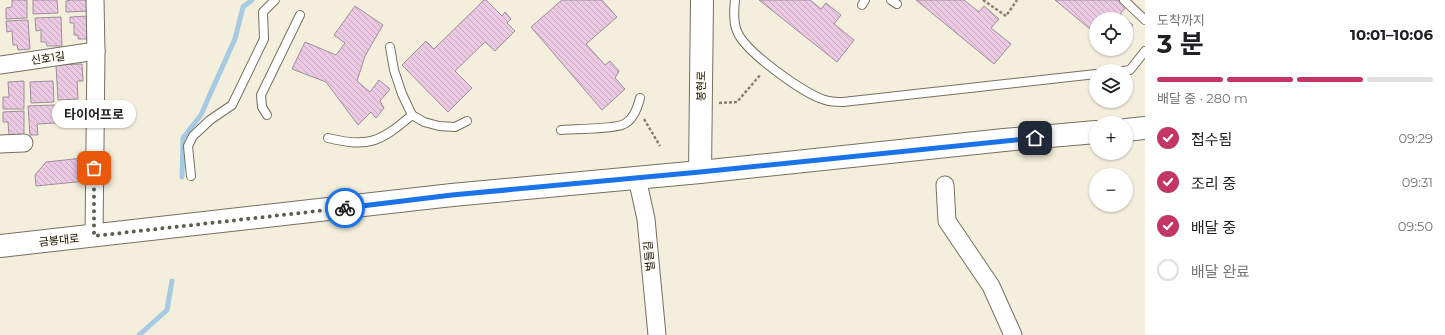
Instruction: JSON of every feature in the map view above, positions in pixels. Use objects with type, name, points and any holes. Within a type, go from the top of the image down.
[{"type":"street","points":[[94,236],[96,51],[95,0]]},
{"type":"street","name":"봉현로","points":[[700,172],[702,0]]},
{"type":"street","name":"신호1길","points":[[0,65],[96,51]]},
{"type":"street","points":[[1133,129],[1145,128]]},
{"type":"street","name":"금봉대로","points":[[0,246],[452,195],[700,172],[1004,140],[1089,133]]},
{"type":"street","points":[[0,144],[24,143]]},
{"type":"street","name":"벌들길","points":[[637,178],[646,220],[657,335]]},
{"type":"street","points":[[946,185],[947,221],[991,286],[1013,335]]},
{"type":"lane","points":[[191,176],[188,146],[193,136],[210,120],[232,106],[264,39],[263,12],[275,0]]},
{"type":"lane","points":[[735,0],[734,10],[736,31],[747,47],[809,93],[826,101],[843,102],[1089,75]]},
{"type":"lane","points":[[1124,0],[1145,20]]},
{"type":"lane","points":[[267,115],[262,107],[261,95],[300,15]]},
{"type":"lane","points":[[390,48],[394,70],[402,94],[412,115],[424,122],[440,126],[455,127],[467,121]]},
{"type":"lane","points":[[1133,66],[1145,51]]},
{"type":"lane","points":[[561,130],[613,127],[625,124],[638,108],[640,98]]},
{"type":"lane","points":[[328,138],[347,142],[364,142],[380,139],[397,128],[412,115]]},
{"type":"path","points":[[983,0],[1006,16],[1017,0]]},
{"type":"path","points":[[715,104],[737,102],[770,65]]},
{"type":"path","points":[[638,108],[660,146]]},
{"type":"building","points":[[12,0],[27,0],[27,18],[6,19],[6,8],[12,7]]},
{"type":"building","points":[[33,0],[57,0],[58,13],[33,14]]},
{"type":"building","points":[[88,0],[89,11],[66,12],[66,1]]},
{"type":"building","points":[[484,0],[486,0],[502,16],[505,12],[511,19],[507,23],[515,31],[495,51],[485,42],[455,71],[472,88],[448,112],[402,65],[426,41],[434,49]]},
{"type":"building","points":[[562,0],[602,0],[617,17],[586,44],[605,65],[610,61],[619,71],[615,78],[625,89],[602,110],[531,27]]},
{"type":"building","points":[[759,0],[810,0],[821,9],[826,3],[841,15],[834,24],[854,40],[837,62]]},
{"type":"building","points":[[916,0],[964,0],[979,12],[984,6],[999,19],[991,28],[1011,44],[994,64]]},
{"type":"building","points":[[1055,0],[1118,0],[1126,7],[1122,12],[1089,12],[1089,28]]},
{"type":"building","points":[[355,6],[383,25],[365,56],[357,81],[370,92],[379,80],[390,89],[380,101],[384,108],[376,118],[371,112],[358,125],[326,82],[292,69],[305,42],[336,55],[345,43],[334,35]]},
{"type":"building","points":[[89,16],[90,39],[78,39],[78,35],[74,35],[74,23],[70,23],[70,17]]},
{"type":"building","points":[[61,17],[62,46],[47,46],[46,42],[41,42],[41,30],[36,31],[35,18]]},
{"type":"building","points":[[28,20],[30,49],[18,50],[17,45],[13,45],[12,31],[7,32],[6,21]]},
{"type":"building","points":[[82,64],[83,81],[77,81],[78,99],[58,100],[56,65]]},
{"type":"building","points":[[24,81],[24,109],[3,109],[3,97],[9,97],[8,82]]},
{"type":"building","points":[[53,81],[54,102],[31,103],[30,82]]},
{"type":"building","points":[[55,105],[56,123],[37,124],[38,135],[30,135],[28,106]]},
{"type":"building","points":[[24,111],[24,140],[9,136],[8,122],[3,122],[3,112]]},
{"type":"building","points":[[83,158],[86,181],[36,186],[35,175],[46,162]]},
{"type":"waterway","points":[[182,177],[183,138],[201,115],[235,39],[243,7],[252,0]]},
{"type":"waterway","points":[[139,335],[167,310],[172,281]]},
{"type":"way so far","points":[[94,168],[94,236],[345,208]]},
{"type":"place","name":"타이어프로","points":[[94,168]]},
{"type":"route","points":[[345,208],[452,195],[662,176],[1035,138]]}]
